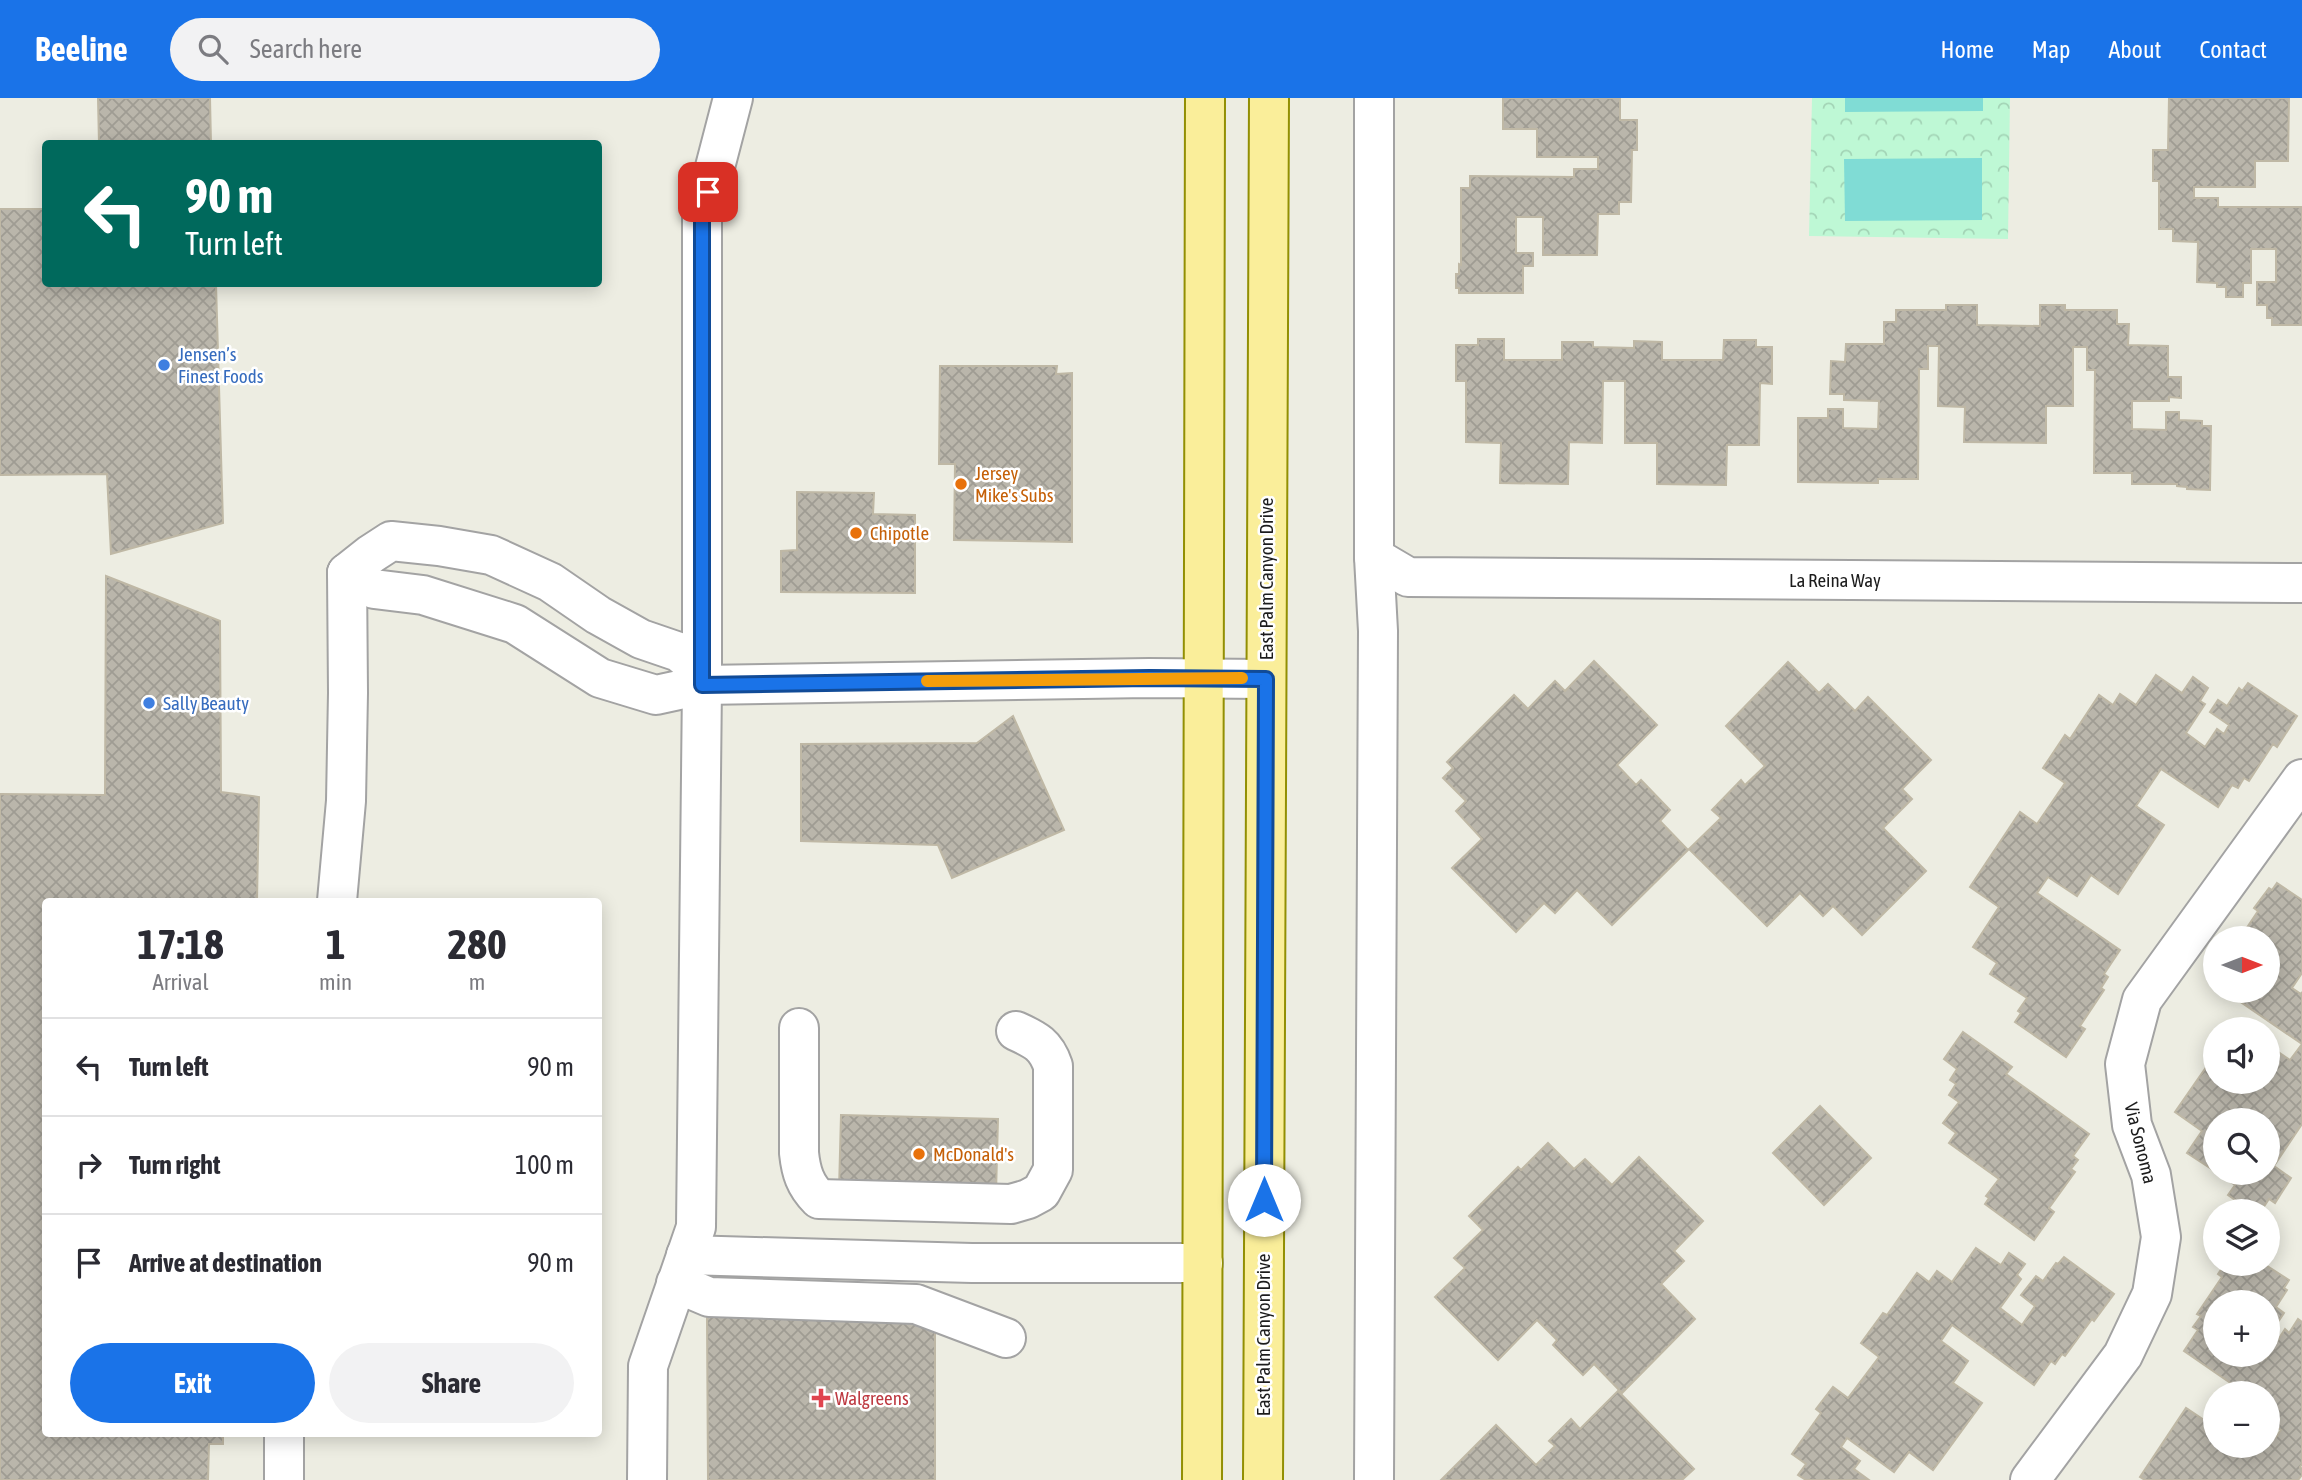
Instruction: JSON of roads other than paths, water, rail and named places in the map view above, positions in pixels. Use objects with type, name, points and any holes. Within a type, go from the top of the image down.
[{"type":"main road","points":[[1202,1480],[1205,98]]},
{"type":"main road","name":"East Palm Canyon Drive","points":[[1263,1480],[1269,98]]},
{"type":"street","points":[[647,1480],[648,1366],[696,1227],[702,685],[702,217],[733,98]]},
{"type":"street","points":[[1374,98],[1374,557],[1378,645],[1374,1480]]},
{"type":"street","points":[[337,898],[346,801],[348,573],[391,541],[491,555],[550,582],[598,615],[641,639],[680,652],[692,663],[702,685]]},
{"type":"street","name":"La Reina Way","points":[[1374,557],[1408,577],[2302,583]]},
{"type":"street","points":[[348,573],[374,589],[423,595],[515,624],[600,678],[656,695],[702,685],[1204,677],[1266,679]]},
{"type":"street","name":"Via Sonoma","points":[[2030,1480],[2123,1355],[2152,1294],[2161,1237],[2151,1174],[2132,1125],[2125,1064],[2143,1000],[2302,779]]},
{"type":"street","points":[[799,1028],[801,1172],[808,1188],[819,1199],[1011,1204],[1041,1192],[1053,1170],[1053,1066],[1048,1051],[1016,1031]]},
{"type":"street","points":[[681,1269],[972,1263],[1203,1263]]},
{"type":"street","points":[[681,1269],[709,1297],[916,1304],[1006,1338]]},
{"type":"street","points":[[284,1437],[284,1480]]},
{"type":"place","name":"Jensen’s Finest Foods","points":[[164,365]]},
{"type":"place","name":"Jersey Mike's Subs","points":[[961,484]]},
{"type":"place","name":"Chipotle","points":[[856,533]]},
{"type":"place","name":"Sally Beauty","points":[[149,703]]},
{"type":"place","name":"McDonald's","points":[[919,1154]]},
{"type":"place","name":"Walgreens","points":[[821,1398]]}]
